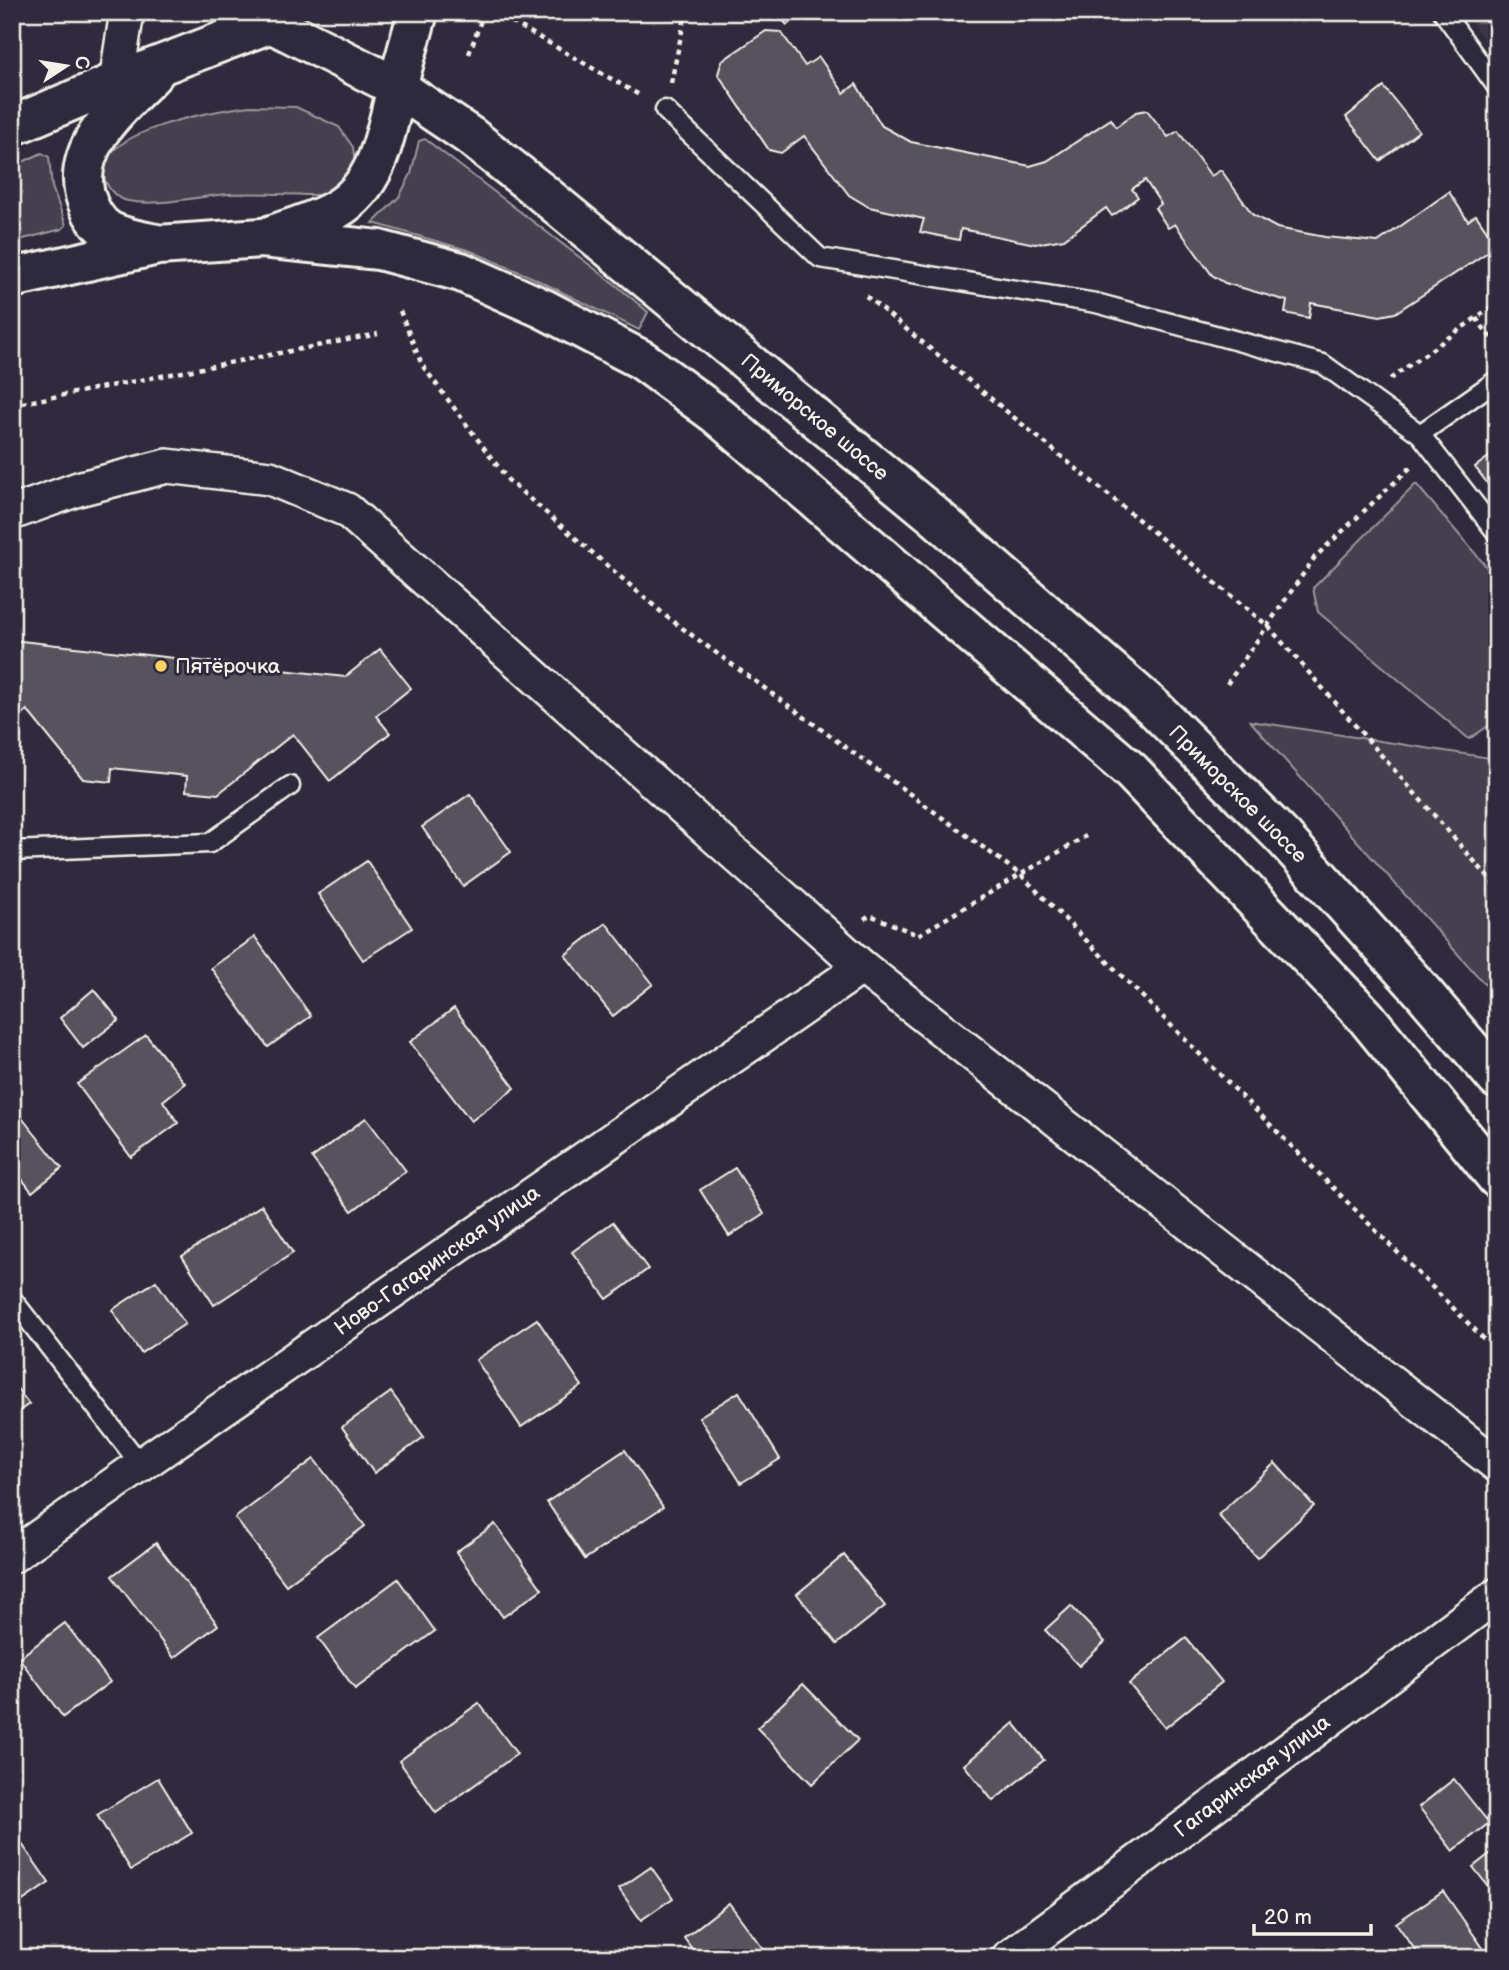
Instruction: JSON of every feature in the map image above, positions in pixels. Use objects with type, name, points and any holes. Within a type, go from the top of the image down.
[{"type":"main road","points":[[262,238],[313,221],[339,208],[363,186],[376,164],[418,12]]},
{"type":"main road","name":"Приморское шоссе","points":[[12,126],[162,65],[272,16],[397,86],[470,136],[562,209],[931,513],[1154,708],[1283,837],[1497,1079]]},
{"type":"main road","points":[[158,245],[110,231],[100,224],[92,214],[83,187],[84,165],[102,126],[162,65]]},
{"type":"main road","points":[[12,278],[158,245],[262,238],[379,250],[461,272],[544,309],[642,360],[717,415],[1131,771],[1365,1016],[1497,1178]]},
{"type":"street","points":[[116,82],[127,12]]},
{"type":"street","points":[[12,513],[78,489],[167,466],[270,478],[347,510],[862,967],[1497,1465]]},
{"type":"street","name":"Ново-Гагаринская улица","points":[[12,1556],[862,967]]},
{"type":"street","name":"Гагаринская улица","points":[[1008,1958],[1497,1595]]},
{"type":"lane","points":[[1443,12],[1497,87]]},
{"type":"lane","points":[[665,110],[820,258],[1096,303],[1323,364],[1425,441],[1497,533]]},
{"type":"lane","points":[[1425,441],[1497,380]]},
{"type":"lane","points":[[12,851],[210,843],[290,786]]},
{"type":"lane","points":[[12,1299],[141,1465]]},
{"type":"path","points":[[469,54],[484,12]]},
{"type":"path","points":[[495,12],[665,110],[686,12]]},
{"type":"path","points":[[820,258],[1268,626],[1497,887]]},
{"type":"path","points":[[1366,396],[1497,303]]},
{"type":"path","points":[[400,311],[422,365],[508,480],[667,617],[1021,875],[1497,1352]]},
{"type":"path","points":[[1476,318],[1497,346]]},
{"type":"path","points":[[12,405],[378,334]]},
{"type":"path","points":[[1227,684],[1315,557],[1425,441]]},
{"type":"path","points":[[832,939],[870,915],[918,935],[1086,836]]},
{"type":"shaded area","points":[[1464,12],[1497,12],[1497,59]]},
{"type":"shaded area","points":[[250,106],[296,107],[339,127],[353,147],[355,163],[335,193],[229,194],[140,203],[120,198],[107,184],[105,163],[116,148],[135,136],[186,118]]},
{"type":"shaded area","points":[[425,139],[648,312],[639,330],[471,251],[373,223],[399,197],[411,174],[419,141]]},
{"type":"shaded area","points":[[42,153],[49,157],[52,187],[66,225],[62,229],[12,242],[12,167]]},
{"type":"shaded area","points":[[1416,484],[1497,579],[1497,720],[1469,739],[1318,612],[1313,588]]},
{"type":"shaded area","points":[[1250,721],[1497,759],[1497,998]]},
{"type":"building","points":[[776,12],[803,12],[787,25]]},
{"type":"building","points":[[803,12],[817,12],[808,19]]},
{"type":"building","points":[[766,31],[781,32],[805,66],[819,57],[844,93],[856,84],[882,126],[911,142],[1030,166],[1047,161],[1111,119],[1116,127],[1136,112],[1147,110],[1168,137],[1178,131],[1211,176],[1221,170],[1253,215],[1277,228],[1325,237],[1378,242],[1449,192],[1468,221],[1476,215],[1497,246],[1395,313],[1380,316],[1311,303],[1309,318],[1285,313],[1287,301],[1225,283],[1212,275],[1175,224],[1168,228],[1155,208],[1161,204],[1145,180],[1132,189],[1138,197],[1121,210],[1112,216],[1106,208],[1064,239],[1035,244],[961,229],[959,240],[920,232],[924,219],[869,207],[849,195],[804,136],[781,153],[769,150],[718,74],[722,61]]},
{"type":"building","points":[[1384,87],[1419,131],[1380,161],[1346,117]]},
{"type":"building","points":[[1497,451],[1497,496],[1475,467]]},
{"type":"building","points":[[12,640],[345,677],[380,649],[411,688],[376,716],[390,733],[330,781],[293,734],[218,794],[186,791],[187,776],[112,768],[111,782],[83,779],[27,710],[12,723]]},
{"type":"building","points":[[470,794],[511,852],[463,886],[422,827]]},
{"type":"building","points":[[367,861],[412,928],[363,960],[318,894]]},
{"type":"building","points":[[606,923],[653,984],[613,1016],[565,955]]},
{"type":"building","points":[[255,937],[311,1016],[268,1047],[211,968]]},
{"type":"building","points":[[94,989],[119,1020],[83,1048],[60,1018]]},
{"type":"building","points":[[454,1008],[515,1088],[471,1121],[410,1042]]},
{"type":"building","points":[[146,1035],[185,1083],[163,1101],[178,1123],[131,1157],[77,1084]]},
{"type":"building","points":[[18,1113],[62,1168],[32,1192],[12,1166],[12,1118]]},
{"type":"building","points":[[366,1118],[406,1171],[352,1211],[312,1158]]},
{"type":"building","points":[[735,1168],[764,1214],[729,1236],[700,1190]]},
{"type":"building","points":[[262,1205],[293,1253],[214,1305],[182,1256]]},
{"type":"building","points":[[613,1222],[648,1269],[607,1299],[572,1252]]},
{"type":"building","points":[[156,1281],[185,1324],[141,1353],[112,1310]]},
{"type":"building","points":[[537,1319],[582,1386],[521,1427],[476,1360]]},
{"type":"building","points":[[12,1382],[29,1404],[12,1416]]},
{"type":"building","points":[[391,1392],[424,1437],[374,1473],[342,1427]]},
{"type":"building","points":[[739,1392],[780,1459],[741,1483],[699,1417]]},
{"type":"building","points":[[625,1450],[663,1507],[585,1559],[547,1502]]},
{"type":"building","points":[[314,1459],[365,1526],[286,1585],[235,1518]]},
{"type":"building","points":[[1275,1463],[1314,1506],[1257,1558],[1218,1515]]},
{"type":"building","points":[[495,1524],[542,1589],[503,1617],[456,1552]]},
{"type":"building","points":[[156,1543],[218,1625],[174,1658],[112,1576]]},
{"type":"building","points":[[844,1555],[885,1606],[837,1644],[797,1594]]},
{"type":"building","points":[[398,1579],[435,1631],[355,1689],[318,1638]]},
{"type":"building","points":[[1071,1606],[1105,1642],[1079,1666],[1045,1630]]},
{"type":"building","points":[[65,1623],[110,1682],[63,1717],[19,1658]]},
{"type":"building","points":[[1186,1638],[1222,1682],[1165,1728],[1129,1684]]},
{"type":"building","points":[[803,1684],[858,1740],[812,1784],[757,1728]]},
{"type":"building","points":[[479,1703],[517,1754],[436,1813],[399,1761]]},
{"type":"building","points":[[1014,1723],[1044,1760],[993,1801],[964,1765]]},
{"type":"building","points":[[158,1778],[192,1833],[131,1870],[97,1815]]},
{"type":"building","points":[[1454,1779],[1489,1823],[1453,1851],[1419,1807]]},
{"type":"building","points":[[22,1844],[49,1883],[12,1908],[12,1851]]},
{"type":"building","points":[[1497,1848],[1497,1886],[1491,1890],[1473,1867]]},
{"type":"building","points":[[651,1867],[673,1898],[641,1920],[619,1889]]},
{"type":"building","points":[[1443,1891],[1490,1958],[1421,1958],[1396,1923]]},
{"type":"building","points":[[729,1903],[764,1950],[754,1958],[699,1958],[684,1938]]},
{"type":"place","name":"Пятёрочка","points":[[161,666]]}]
